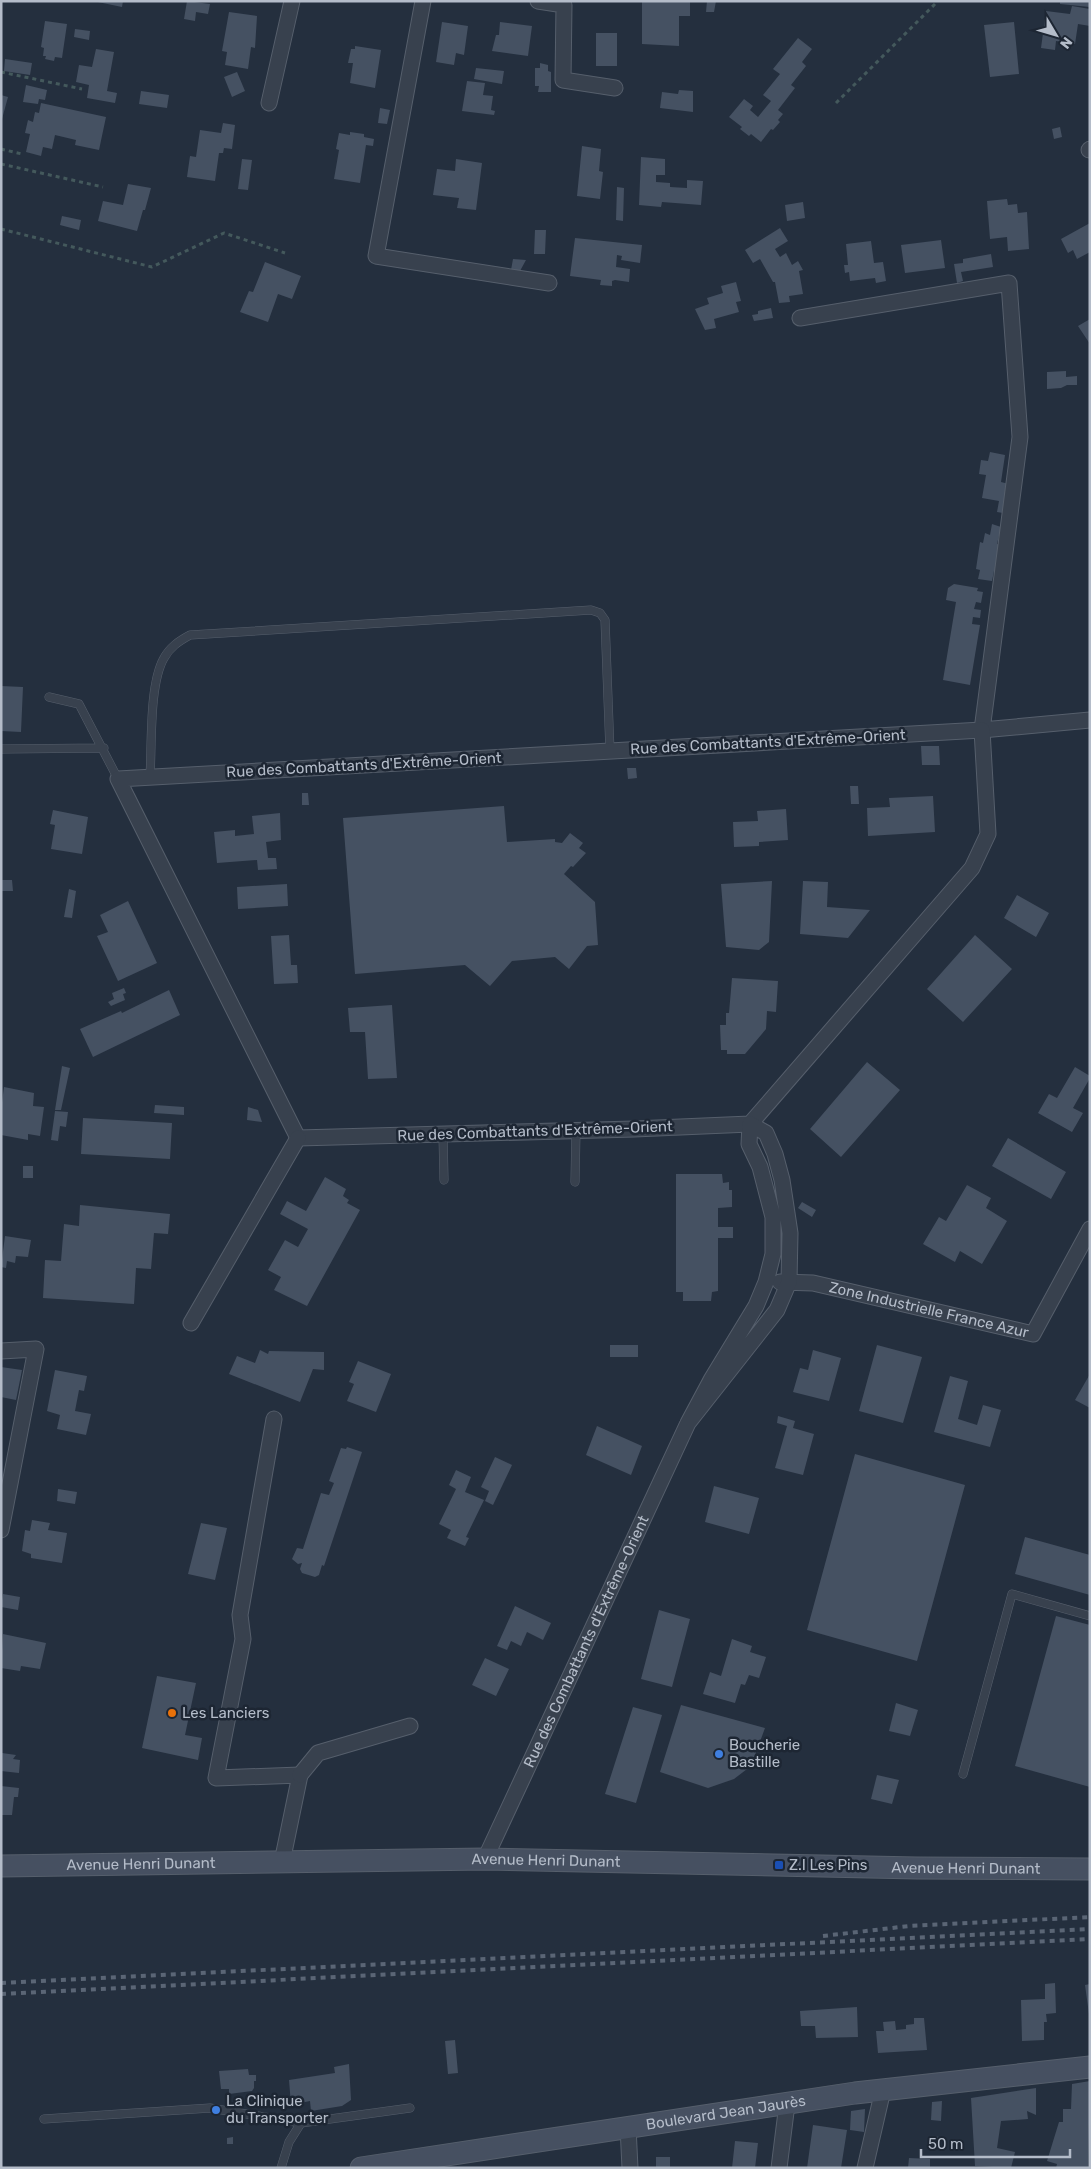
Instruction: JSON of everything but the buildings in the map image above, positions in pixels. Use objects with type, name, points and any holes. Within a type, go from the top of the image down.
[{"type":"street","points":[[269,103],[292,1]]},
{"type":"street","points":[[423,1],[376,256],[549,283]]},
{"type":"street","points":[[538,1],[564,5],[563,80],[615,88]]},
{"type":"street","points":[[750,1124],[972,868],[988,834],[986,765],[982,730],[1020,437],[1009,283],[800,318]]},
{"type":"street","name":"Rue des Combattants d'Extrême-Orient","points":[[118,779],[982,730],[1090,720]]},
{"type":"street","points":[[118,779],[298,1138],[190,1323]]},
{"type":"street","name":"Rue des Combattants d'Extrême-Orient","points":[[485,1859],[688,1423],[711,1380],[756,1306],[766,1282],[773,1254],[773,1217],[760,1167],[750,1144],[750,1124]]},
{"type":"street","name":"Rue des Combattants d'Extrême-Orient","points":[[298,1138],[750,1124],[766,1133],[775,1154],[782,1180],[790,1233],[789,1282],[777,1310],[688,1423]]},
{"type":"street","name":"Zone Industrielle France Azur","points":[[766,1282],[813,1284],[1033,1334],[1090,1229]]},
{"type":"street","points":[[1,1351],[36,1349],[1,1530]]},
{"type":"street","points":[[274,1419],[240,1615],[243,1639],[216,1778],[300,1775]]},
{"type":"street","points":[[282,1862],[300,1775],[318,1753],[410,1726]]},
{"type":"street","name":"Avenue Henri Dunant","points":[[1,1866],[485,1859],[917,1868],[1090,1869]]},
{"type":"street","name":"Boulevard Jean Jaurès","points":[[362,2168],[883,2090],[1090,2067]]},
{"type":"street","points":[[865,2168],[883,2090]]},
{"type":"street","points":[[779,2168],[787,2104]]},
{"type":"street","points":[[628,2127],[630,2168]]},
{"type":"lane","points":[[150,777],[155,690],[159,671],[164,657],[176,642],[190,635],[591,610],[600,614],[606,620],[610,751]]},
{"type":"lane","points":[[49,697],[79,704],[104,748],[118,779]]},
{"type":"lane","points":[[1,748],[104,748]]},
{"type":"lane","points":[[575,1182],[576,1130]]},
{"type":"lane","points":[[443,1134],[444,1180]]},
{"type":"lane","points":[[963,1774],[1012,1594],[1090,1616]]},
{"type":"lane","points":[[44,2119],[210,2108],[301,2123],[410,2108]]},
{"type":"lane","points":[[281,2168],[289,2142],[301,2123]]},
{"type":"path","points":[[836,103],[938,1]]},
{"type":"path","points":[[1,72],[82,89]]},
{"type":"path","points":[[1,149],[22,154]]},
{"type":"path","points":[[1,164],[103,187]]},
{"type":"path","points":[[1,229],[152,267],[224,233],[285,253]]},
{"type":"railway","points":[[823,1936],[909,1926],[1090,1917]]},
{"type":"railway","points":[[1,1983],[1090,1929]]},
{"type":"railway","points":[[1,1994],[1090,1939]]},
{"type":"place","name":"Les Lanciers","points":[[172,1713]]},
{"type":"place","name":"Boucherie Bastille","points":[[719,1754]]},
{"type":"place","name":"Z.I Les Pins","points":[[779,1865]]},
{"type":"place","name":"La Clinique du Transporter","points":[[216,2110]]}]
